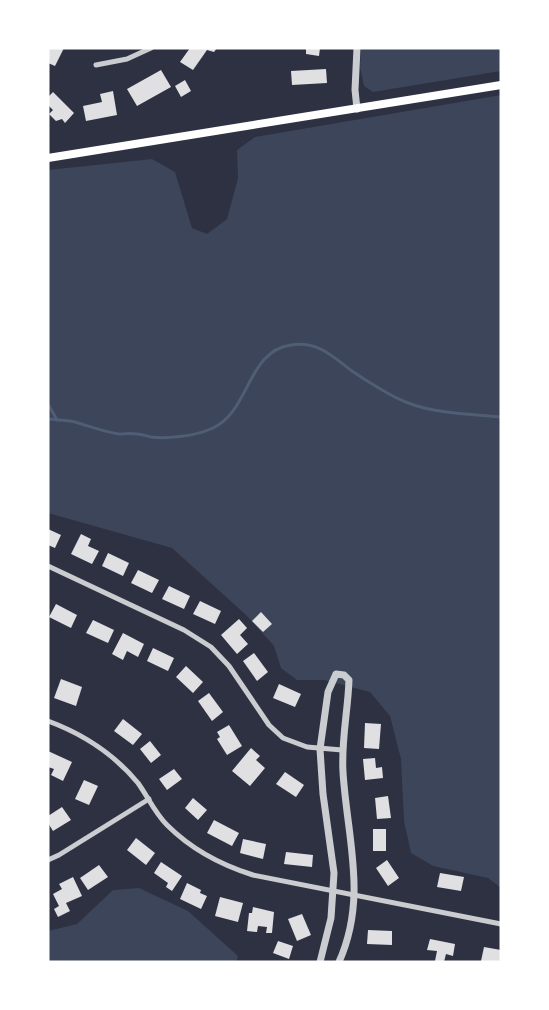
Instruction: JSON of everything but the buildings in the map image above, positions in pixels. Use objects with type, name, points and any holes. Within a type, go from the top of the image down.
[{"type":"main road","points":[[48,158],[501,85]]},
{"type":"street","points":[[96,65],[127,59],[151,48]]},
{"type":"street","points":[[357,48],[355,90],[357,109]]},
{"type":"street","points":[[48,566],[195,636],[211,647],[229,666],[273,730],[295,744],[342,750]]},
{"type":"street","points":[[320,962],[328,937],[334,891],[320,748],[328,692],[336,675],[344,675],[349,680],[342,750],[344,791],[355,870],[349,933],[339,962]]},
{"type":"street","points":[[48,722],[102,748],[126,770],[165,823],[217,861],[253,875],[501,924]]},
{"type":"street","points":[[48,860],[149,799]]},
{"type":"shaded area","points":[[361,48],[501,48],[501,71],[373,92],[364,86],[360,67]]},
{"type":"shaded area","points":[[501,95],[501,888],[488,878],[433,866],[411,853],[404,821],[401,759],[390,716],[370,692],[324,680],[297,680],[281,668],[274,646],[246,615],[172,548],[48,513],[48,170],[152,159],[175,172],[192,228],[207,234],[227,219],[238,178],[237,150],[255,137]]},
{"type":"shaded area","points":[[139,888],[188,911],[238,956],[236,962],[48,962],[48,931],[77,924],[113,890]]},
{"type":"waterway","points":[[48,419],[75,422],[113,433],[139,434],[158,438],[199,433],[213,428],[235,409],[265,358],[277,350],[301,344],[324,351],[372,384],[411,404],[444,412],[501,417]]},
{"type":"waterway","points":[[48,404],[57,420]]}]
